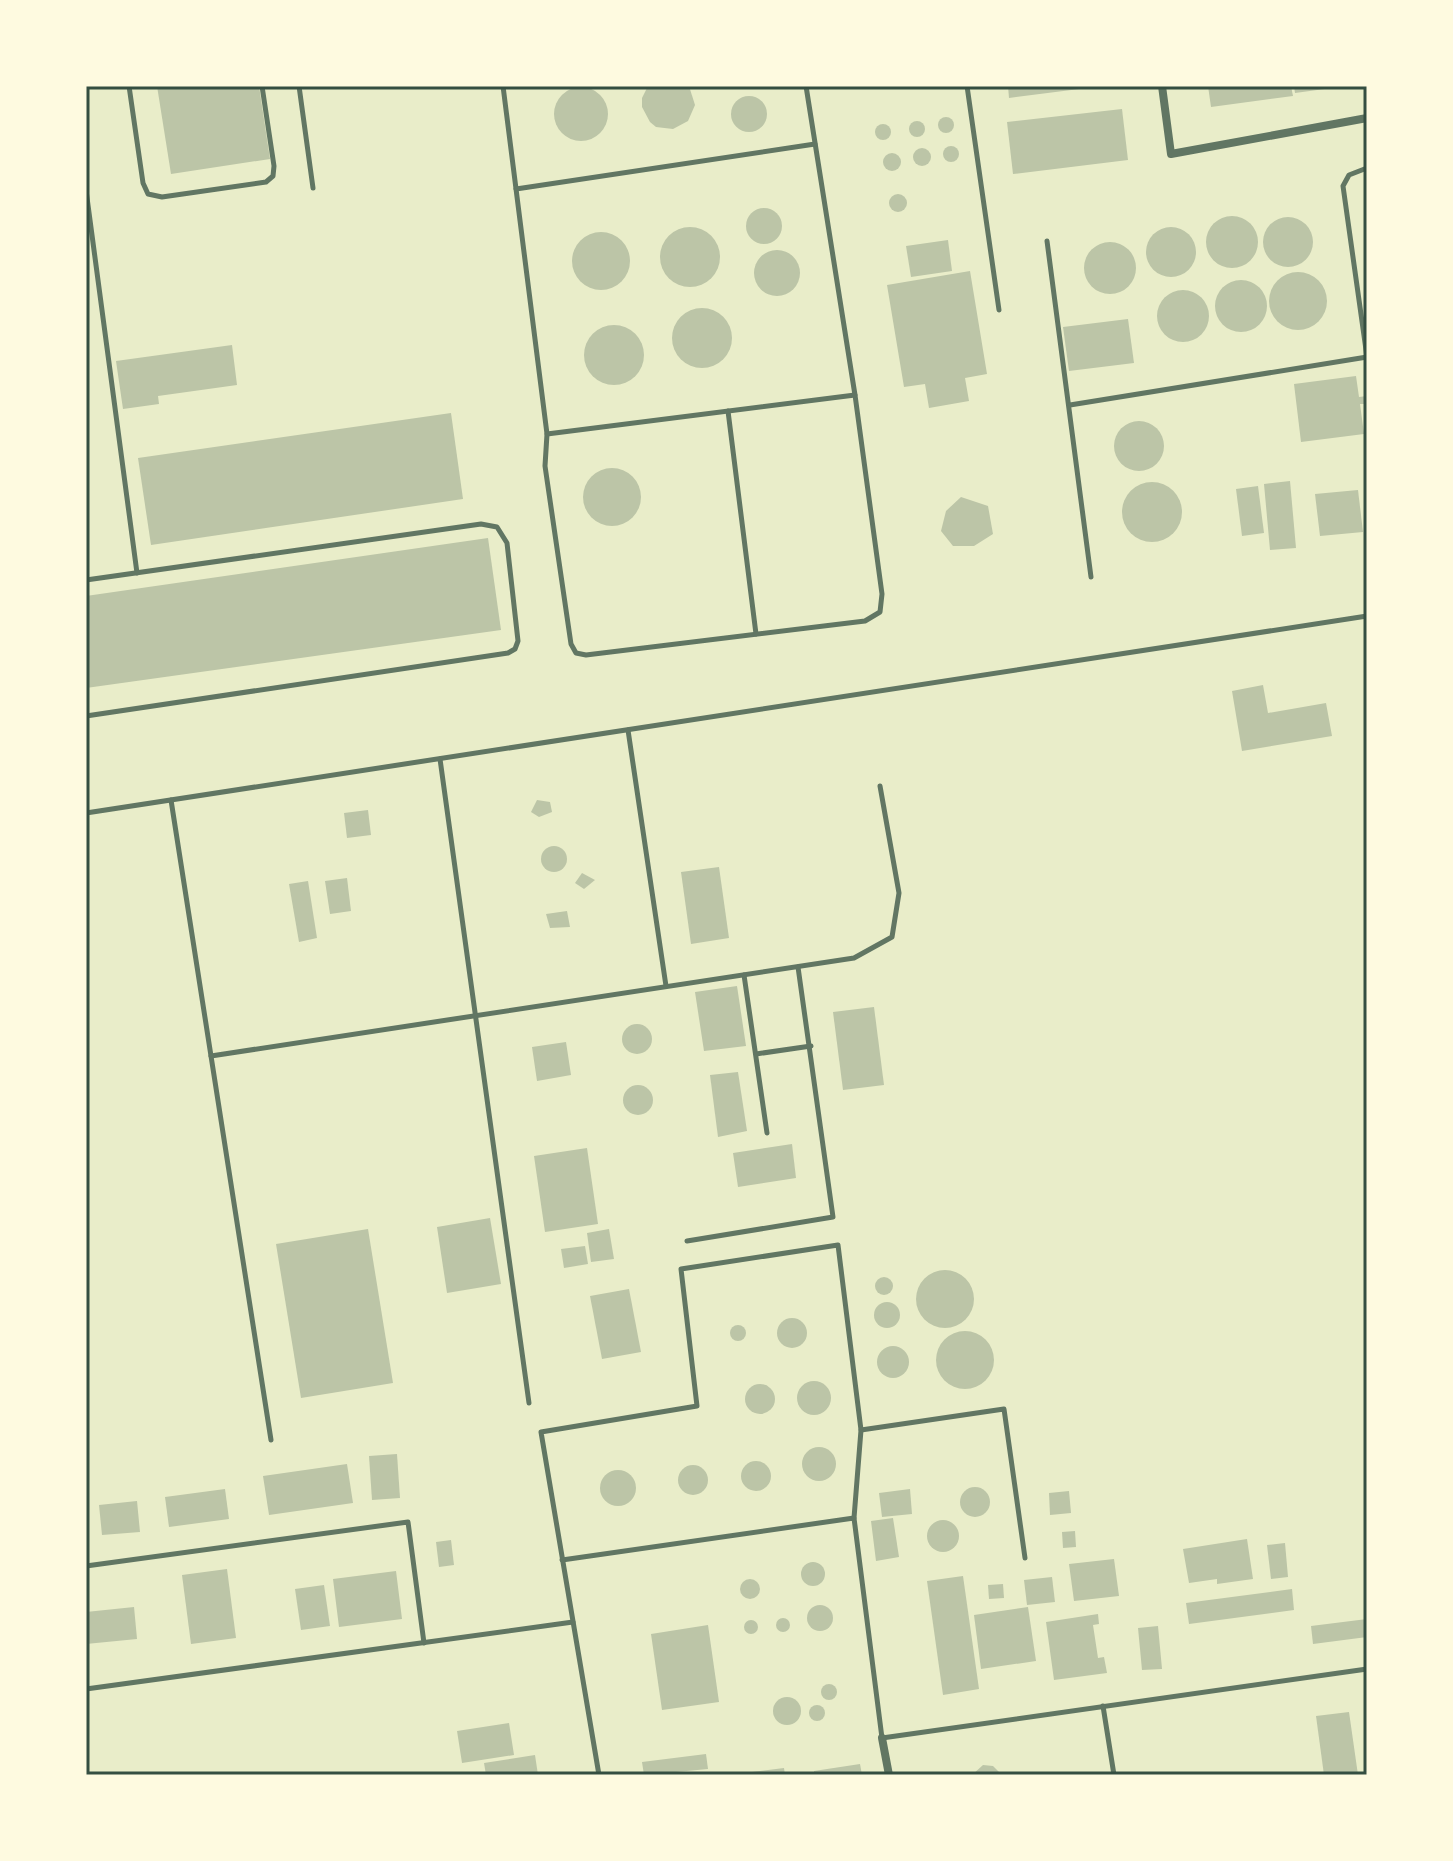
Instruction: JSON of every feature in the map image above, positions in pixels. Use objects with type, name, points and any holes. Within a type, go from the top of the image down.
[{"type":"street","points":[[1162,86],[1171,154],[1367,118]]},
{"type":"street","points":[[882,1738],[889,1775]]},
{"type":"lane","points":[[129,86],[143,183],[148,194],[162,197],[266,182],[273,176],[262,86]]},
{"type":"lane","points":[[299,86],[313,188]]},
{"type":"lane","points":[[503,86],[547,434],[545,466],[571,644],[576,653],[586,655],[865,621],[880,612],[882,594],[855,395],[806,86]]},
{"type":"lane","points":[[967,86],[999,310]]},
{"type":"lane","points":[[516,189],[815,144]]},
{"type":"lane","points":[[1070,405],[1367,357],[1343,186],[1349,175],[1367,168]]},
{"type":"lane","points":[[86,190],[137,573]]},
{"type":"lane","points":[[1047,241],[1091,577]]},
{"type":"lane","points":[[547,434],[855,395]]},
{"type":"lane","points":[[728,411],[756,634]]},
{"type":"lane","points":[[86,580],[481,524],[497,527],[507,543],[518,641],[515,649],[508,653],[86,716]]},
{"type":"lane","points":[[86,813],[1367,616]]},
{"type":"lane","points":[[628,730],[666,986]]},
{"type":"lane","points":[[440,759],[529,1403]]},
{"type":"lane","points":[[211,1056],[854,958],[892,937],[899,893],[880,786]]},
{"type":"lane","points":[[171,800],[271,1440]]},
{"type":"lane","points":[[687,1241],[833,1217],[798,967]]},
{"type":"lane","points":[[744,975],[767,1133]]},
{"type":"lane","points":[[756,1054],[811,1046]]},
{"type":"lane","points":[[599,1775],[541,1432],[697,1406],[681,1269],[838,1245],[861,1430],[854,1518],[882,1738],[1367,1669]]},
{"type":"lane","points":[[861,1430],[1004,1409],[1025,1558]]},
{"type":"lane","points":[[562,1560],[854,1518]]},
{"type":"lane","points":[[86,1566],[408,1522],[424,1643]]},
{"type":"lane","points":[[86,1689],[573,1622]]},
{"type":"lane","points":[[1103,1706],[1114,1775]]},
{"type":"building","points":[[157,86],[259,86],[270,159],[171,174]]},
{"type":"building","points":[[648,86],[689,86],[695,105],[688,121],[673,129],[656,127],[650,122],[642,107],[642,98]]},
{"type":"building","points":[[1008,86],[1087,86],[1087,88],[1009,98]]},
{"type":"building","points":[[1208,86],[1291,86],[1293,96],[1211,107]]},
{"type":"building","points":[[1294,86],[1332,86],[1332,88],[1295,93]]},
{"type":"building","points":[[581,87],[600,95],[608,114],[600,133],[581,141],[562,133],[554,114],[562,95]]},
{"type":"building","points":[[749,96],[762,101],[767,114],[762,127],[749,132],[736,127],[731,114],[736,101]]},
{"type":"building","points":[[1122,109],[1128,160],[1013,174],[1007,122]]},
{"type":"building","points":[[946,117],[954,125],[946,133],[938,125]]},
{"type":"building","points":[[917,121],[923,123],[923,135],[917,137],[911,135],[909,129],[911,123]]},
{"type":"building","points":[[883,124],[891,132],[883,140],[875,132]]},
{"type":"building","points":[[951,146],[957,148],[957,160],[951,162],[945,160],[943,154],[945,148]]},
{"type":"building","points":[[922,148],[931,157],[922,166],[913,157]]},
{"type":"building","points":[[892,153],[899,155],[899,169],[892,171],[885,169],[883,162],[885,155]]},
{"type":"building","points":[[898,194],[907,203],[898,212],[889,203]]},
{"type":"building","points":[[764,208],[777,213],[782,226],[777,239],[764,244],[751,239],[746,226],[751,213]]},
{"type":"building","points":[[1232,216],[1250,224],[1258,242],[1250,260],[1232,268],[1214,260],[1206,242],[1214,224]]},
{"type":"building","points":[[1288,217],[1306,224],[1313,242],[1306,260],[1288,267],[1270,260],[1263,242],[1270,224]]},
{"type":"building","points":[[690,227],[701,229],[711,236],[718,246],[718,268],[711,278],[701,285],[690,287],[679,285],[669,278],[662,268],[660,257],[662,246],[669,236],[679,229]]},
{"type":"building","points":[[1171,227],[1189,234],[1196,252],[1189,270],[1171,277],[1153,270],[1146,252],[1153,234]]},
{"type":"building","points":[[601,232],[622,240],[630,261],[622,282],[601,290],[580,282],[572,261],[580,240]]},
{"type":"building","points":[[948,240],[952,271],[911,277],[906,246]]},
{"type":"building","points":[[1110,242],[1128,250],[1136,268],[1128,286],[1110,294],[1092,286],[1084,268],[1092,250]]},
{"type":"building","points":[[777,250],[793,257],[800,273],[793,289],[777,296],[761,289],[754,273],[761,257]]},
{"type":"building","points":[[970,271],[987,374],[965,378],[969,401],[929,408],[925,384],[904,387],[887,285]]},
{"type":"building","points":[[1298,272],[1309,274],[1318,281],[1325,290],[1325,312],[1318,321],[1309,328],[1298,330],[1287,328],[1278,321],[1271,312],[1269,301],[1271,290],[1278,281],[1287,274]]},
{"type":"building","points":[[1241,280],[1260,287],[1267,306],[1260,325],[1241,332],[1222,325],[1215,306],[1222,287]]},
{"type":"building","points":[[1183,290],[1202,297],[1209,316],[1202,335],[1183,342],[1164,335],[1157,316],[1164,297]]},
{"type":"building","points":[[702,308],[713,310],[723,317],[730,327],[730,349],[723,359],[713,366],[702,368],[691,366],[681,359],[674,349],[672,338],[674,327],[681,317],[691,310]]},
{"type":"building","points":[[1128,319],[1134,363],[1069,371],[1063,327]]},
{"type":"building","points":[[614,325],[625,327],[635,334],[642,344],[642,366],[635,376],[625,383],[614,385],[603,383],[593,376],[586,366],[584,355],[586,344],[593,334],[603,327]]},
{"type":"building","points":[[232,345],[237,385],[158,396],[159,404],[123,409],[116,361]]},
{"type":"building","points":[[1356,376],[1359,397],[1367,396],[1367,404],[1360,404],[1364,434],[1301,442],[1294,384]]},
{"type":"building","points":[[451,413],[463,499],[151,545],[138,458]]},
{"type":"building","points":[[1129,422],[1149,422],[1163,436],[1163,456],[1149,470],[1129,470],[1115,456],[1115,436]]},
{"type":"building","points":[[612,468],[632,477],[641,497],[632,517],[612,526],[592,517],[583,497],[592,477]]},
{"type":"building","points":[[1290,481],[1296,548],[1270,550],[1264,484]]},
{"type":"building","points":[[1152,482],[1163,484],[1173,491],[1180,501],[1180,523],[1173,533],[1163,540],[1152,542],[1141,540],[1131,533],[1124,523],[1122,512],[1124,501],[1131,491],[1141,484]]},
{"type":"building","points":[[1258,486],[1264,533],[1242,536],[1236,489]]},
{"type":"building","points":[[1358,490],[1363,532],[1320,536],[1315,494]]},
{"type":"building","points":[[961,497],[988,506],[993,534],[974,546],[953,546],[941,531],[946,511]]},
{"type":"building","points":[[488,538],[501,630],[86,688],[86,596]]},
{"type":"building","points":[[1263,685],[1268,713],[1326,703],[1332,736],[1242,751],[1232,691]]},
{"type":"building","points":[[537,800],[550,802],[552,812],[539,817],[531,812]]},
{"type":"building","points":[[368,810],[371,835],[347,838],[344,813]]},
{"type":"building","points":[[554,846],[563,850],[567,859],[563,868],[554,872],[545,868],[541,859],[545,850]]},
{"type":"building","points":[[719,867],[729,938],[691,944],[681,872]]},
{"type":"building","points":[[582,873],[595,880],[584,889],[575,883]]},
{"type":"building","points":[[347,878],[351,911],[330,914],[325,881]]},
{"type":"building","points":[[308,881],[317,938],[299,942],[289,884]]},
{"type":"building","points":[[567,911],[570,927],[550,928],[546,914]]},
{"type":"building","points":[[737,986],[746,1046],[704,1051],[695,992]]},
{"type":"building","points":[[874,1007],[884,1085],[843,1090],[833,1012]]},
{"type":"building","points":[[637,1024],[647,1029],[652,1039],[647,1049],[637,1054],[627,1049],[622,1039],[627,1029]]},
{"type":"building","points":[[566,1042],[571,1075],[537,1081],[532,1047]]},
{"type":"building","points":[[738,1072],[747,1131],[718,1137],[710,1075]]},
{"type":"building","points":[[638,1085],[648,1090],[653,1100],[648,1110],[638,1115],[628,1110],[623,1100],[628,1090]]},
{"type":"building","points":[[792,1144],[796,1178],[738,1187],[733,1153]]},
{"type":"building","points":[[587,1148],[598,1224],[545,1232],[534,1156]]},
{"type":"building","points":[[490,1218],[501,1284],[447,1293],[437,1227]]},
{"type":"building","points":[[368,1229],[393,1383],[301,1398],[276,1244]]},
{"type":"building","points":[[609,1229],[614,1259],[591,1262],[587,1233]]},
{"type":"building","points":[[585,1246],[588,1264],[564,1268],[561,1249]]},
{"type":"building","points":[[945,1270],[965,1279],[974,1299],[965,1319],[945,1328],[925,1319],[916,1299],[925,1279]]},
{"type":"building","points":[[884,1277],[893,1286],[884,1295],[875,1286]]},
{"type":"building","points":[[629,1289],[641,1352],[602,1359],[590,1296]]},
{"type":"building","points":[[887,1302],[897,1305],[900,1315],[897,1325],[887,1328],[877,1325],[874,1315],[877,1305]]},
{"type":"building","points":[[792,1318],[802,1323],[807,1333],[802,1343],[792,1348],[782,1343],[777,1333],[782,1323]]},
{"type":"building","points":[[735,1325],[741,1325],[746,1333],[744,1339],[735,1341],[730,1336],[730,1330]]},
{"type":"building","points":[[965,1331],[985,1340],[994,1360],[985,1380],[965,1389],[945,1380],[936,1360],[945,1340]]},
{"type":"building","points":[[893,1346],[905,1350],[909,1362],[905,1374],[893,1378],[881,1374],[877,1362],[881,1350]]},
{"type":"building","points":[[814,1381],[826,1386],[831,1398],[826,1410],[814,1415],[802,1410],[797,1398],[802,1386]]},
{"type":"building","points":[[760,1384],[770,1389],[775,1399],[770,1409],[760,1414],[750,1409],[745,1399],[750,1389]]},
{"type":"building","points":[[819,1447],[831,1452],[836,1464],[831,1476],[819,1481],[807,1476],[802,1464],[807,1452]]},
{"type":"building","points":[[397,1454],[400,1498],[372,1500],[369,1456]]},
{"type":"building","points":[[756,1461],[766,1466],[771,1476],[766,1486],[756,1491],[746,1486],[741,1476],[746,1466]]},
{"type":"building","points":[[347,1464],[353,1503],[269,1515],[263,1476]]},
{"type":"building","points":[[693,1465],[703,1470],[708,1480],[703,1490],[693,1495],[683,1490],[678,1480],[683,1470]]},
{"type":"building","points":[[618,1470],[630,1476],[636,1488],[630,1500],[618,1506],[606,1500],[600,1488],[606,1476]]},
{"type":"building","points":[[975,1487],[986,1491],[990,1502],[986,1513],[975,1517],[964,1513],[960,1502],[964,1491]]},
{"type":"building","points":[[225,1489],[229,1519],[169,1527],[165,1497]]},
{"type":"building","points":[[910,1489],[912,1514],[882,1517],[879,1493]]},
{"type":"building","points":[[1069,1491],[1071,1513],[1050,1515],[1049,1493]]},
{"type":"building","points":[[137,1501],[140,1532],[102,1535],[99,1505]]},
{"type":"building","points":[[893,1518],[899,1557],[876,1561],[871,1521]]},
{"type":"building","points":[[943,1520],[954,1525],[959,1536],[954,1547],[943,1552],[932,1547],[927,1536],[932,1525]]},
{"type":"building","points":[[1075,1531],[1076,1547],[1063,1548],[1062,1532]]},
{"type":"building","points":[[1247,1539],[1253,1579],[1217,1584],[1217,1579],[1189,1583],[1183,1549]]},
{"type":"building","points":[[451,1540],[454,1565],[439,1567],[436,1542]]},
{"type":"building","points":[[1285,1543],[1288,1577],[1271,1579],[1267,1545]]},
{"type":"building","points":[[1114,1559],[1119,1596],[1074,1601],[1069,1564]]},
{"type":"building","points":[[813,1562],[821,1566],[825,1574],[821,1582],[813,1586],[805,1582],[801,1574],[805,1566]]},
{"type":"building","points":[[227,1569],[236,1638],[191,1644],[182,1575]]},
{"type":"building","points":[[396,1571],[402,1619],[339,1627],[333,1579]]},
{"type":"building","points":[[963,1576],[979,1689],[943,1695],[927,1581]]},
{"type":"building","points":[[1052,1577],[1055,1602],[1027,1605],[1024,1580]]},
{"type":"building","points":[[750,1579],[757,1582],[760,1589],[757,1596],[750,1599],[743,1596],[740,1589],[743,1582]]},
{"type":"building","points":[[1003,1584],[1004,1598],[989,1599],[988,1585]]},
{"type":"building","points":[[324,1585],[330,1626],[301,1630],[295,1589]]},
{"type":"building","points":[[1292,1589],[1294,1610],[1189,1624],[1186,1603]]},
{"type":"building","points":[[820,1605],[829,1609],[833,1618],[829,1627],[820,1631],[811,1627],[807,1618],[811,1609]]},
{"type":"building","points":[[134,1607],[137,1639],[86,1644],[86,1612]]},
{"type":"building","points":[[1028,1607],[1036,1661],[981,1669],[974,1615]]},
{"type":"building","points":[[1098,1614],[1099,1624],[1093,1625],[1098,1658],[1104,1657],[1107,1673],[1054,1680],[1046,1622]]},
{"type":"building","points":[[783,1618],[790,1625],[783,1632],[776,1625]]},
{"type":"building","points":[[1367,1619],[1367,1637],[1313,1644],[1311,1626]]},
{"type":"building","points":[[751,1620],[758,1627],[751,1634],[744,1627]]},
{"type":"building","points":[[708,1625],[719,1702],[662,1710],[651,1634]]},
{"type":"building","points":[[1158,1626],[1162,1669],[1142,1670],[1138,1628]]},
{"type":"building","points":[[829,1684],[837,1692],[829,1700],[821,1692]]},
{"type":"building","points":[[787,1697],[797,1701],[801,1711],[797,1721],[787,1725],[777,1721],[773,1711],[777,1701]]},
{"type":"building","points":[[817,1705],[825,1713],[817,1721],[809,1713]]},
{"type":"building","points":[[1349,1712],[1358,1775],[1324,1775],[1316,1716]]},
{"type":"building","points":[[509,1723],[514,1755],[462,1763],[457,1731]]},
{"type":"building","points":[[706,1754],[708,1769],[644,1775],[642,1762]]},
{"type":"building","points":[[535,1755],[538,1775],[486,1775],[484,1763]]},
{"type":"building","points":[[860,1764],[862,1775],[814,1775],[814,1771]]},
{"type":"building","points":[[983,1765],[993,1766],[1002,1775],[972,1775]]},
{"type":"building","points":[[784,1768],[785,1775],[744,1773]]}]
